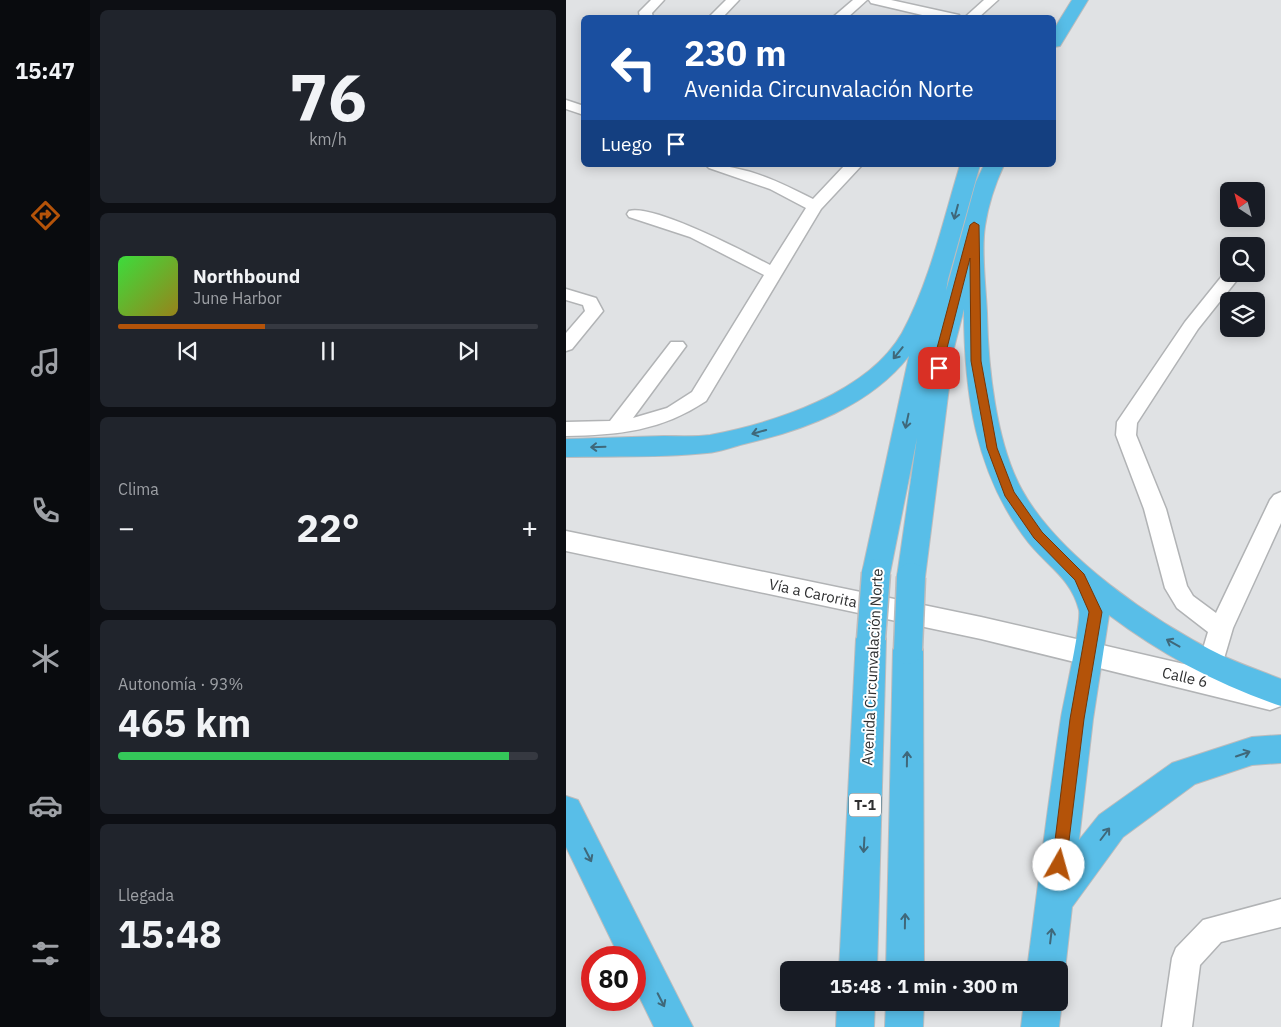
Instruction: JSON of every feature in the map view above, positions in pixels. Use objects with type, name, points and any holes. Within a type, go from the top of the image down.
[{"type":"highway","points":[[1056,39],[1080,0]]},
{"type":"highway","name":"Avenida Circunvalación Norte","points":[[858,961],[871,639],[876,573],[937,280],[969,167]]},
{"type":"highway","points":[[905,961],[908,650],[911,577],[942,348],[986,182],[993,167]]},
{"type":"highway","points":[[974,225],[976,361],[992,448],[1009,493],[1038,535],[1080,577],[1208,673],[1281,693]]},
{"type":"highway","points":[[566,448],[708,444],[759,432],[802,418],[851,395],[886,368],[912,336],[937,280]]},
{"type":"highway","points":[[1047,961],[1077,719],[1096,612],[1080,577]]},
{"type":"highway","points":[[1055,902],[1111,826],[1184,774],[1252,751],[1281,749]]},
{"type":"highway","points":[[566,812],[674,1027]]},
{"type":"highway","points":[[855,1027],[856,1011]]},
{"type":"highway","points":[[904,1011],[904,1027]]},
{"type":"highway","points":[[1040,1027],[1042,1011]]},
{"type":"street","points":[[646,15],[645,12],[658,0]]},
{"type":"street","points":[[717,15],[733,0]]},
{"type":"street","points":[[842,15],[860,0]]},
{"type":"street","points":[[875,0],[941,15]]},
{"type":"street","points":[[937,14],[951,0]]},
{"type":"street","points":[[974,15],[992,0]]},
{"type":"street","points":[[566,104],[581,110]]},
{"type":"street","points":[[720,167],[776,186],[815,206]]},
{"type":"street","points":[[566,429],[638,423],[670,414],[700,396],[815,206],[852,167]]},
{"type":"street","points":[[635,214],[696,234],[773,273]]},
{"type":"street","points":[[1221,628],[1190,606],[1176,588],[1155,509],[1126,435],[1127,422],[1191,326],[1226,282]]},
{"type":"street","points":[[566,294],[590,302],[594,311],[566,345]]},
{"type":"street","points":[[616,426],[677,346]]},
{"type":"street","points":[[1208,673],[1221,628],[1280,501]]},
{"type":"street","name":"Vía a Carorita","points":[[566,541],[981,628],[1088,655]]},
{"type":"street","name":"Calle 6","points":[[1088,655],[1208,673],[1281,699]]},
{"type":"street","points":[[1177,1027],[1186,958],[1213,930],[1281,913]]},
{"type":"route","points":[[939,368],[942,348],[974,225],[976,361],[992,448],[1009,493],[1038,535],[1080,577],[1096,612],[1077,719],[1059,865]]}]
